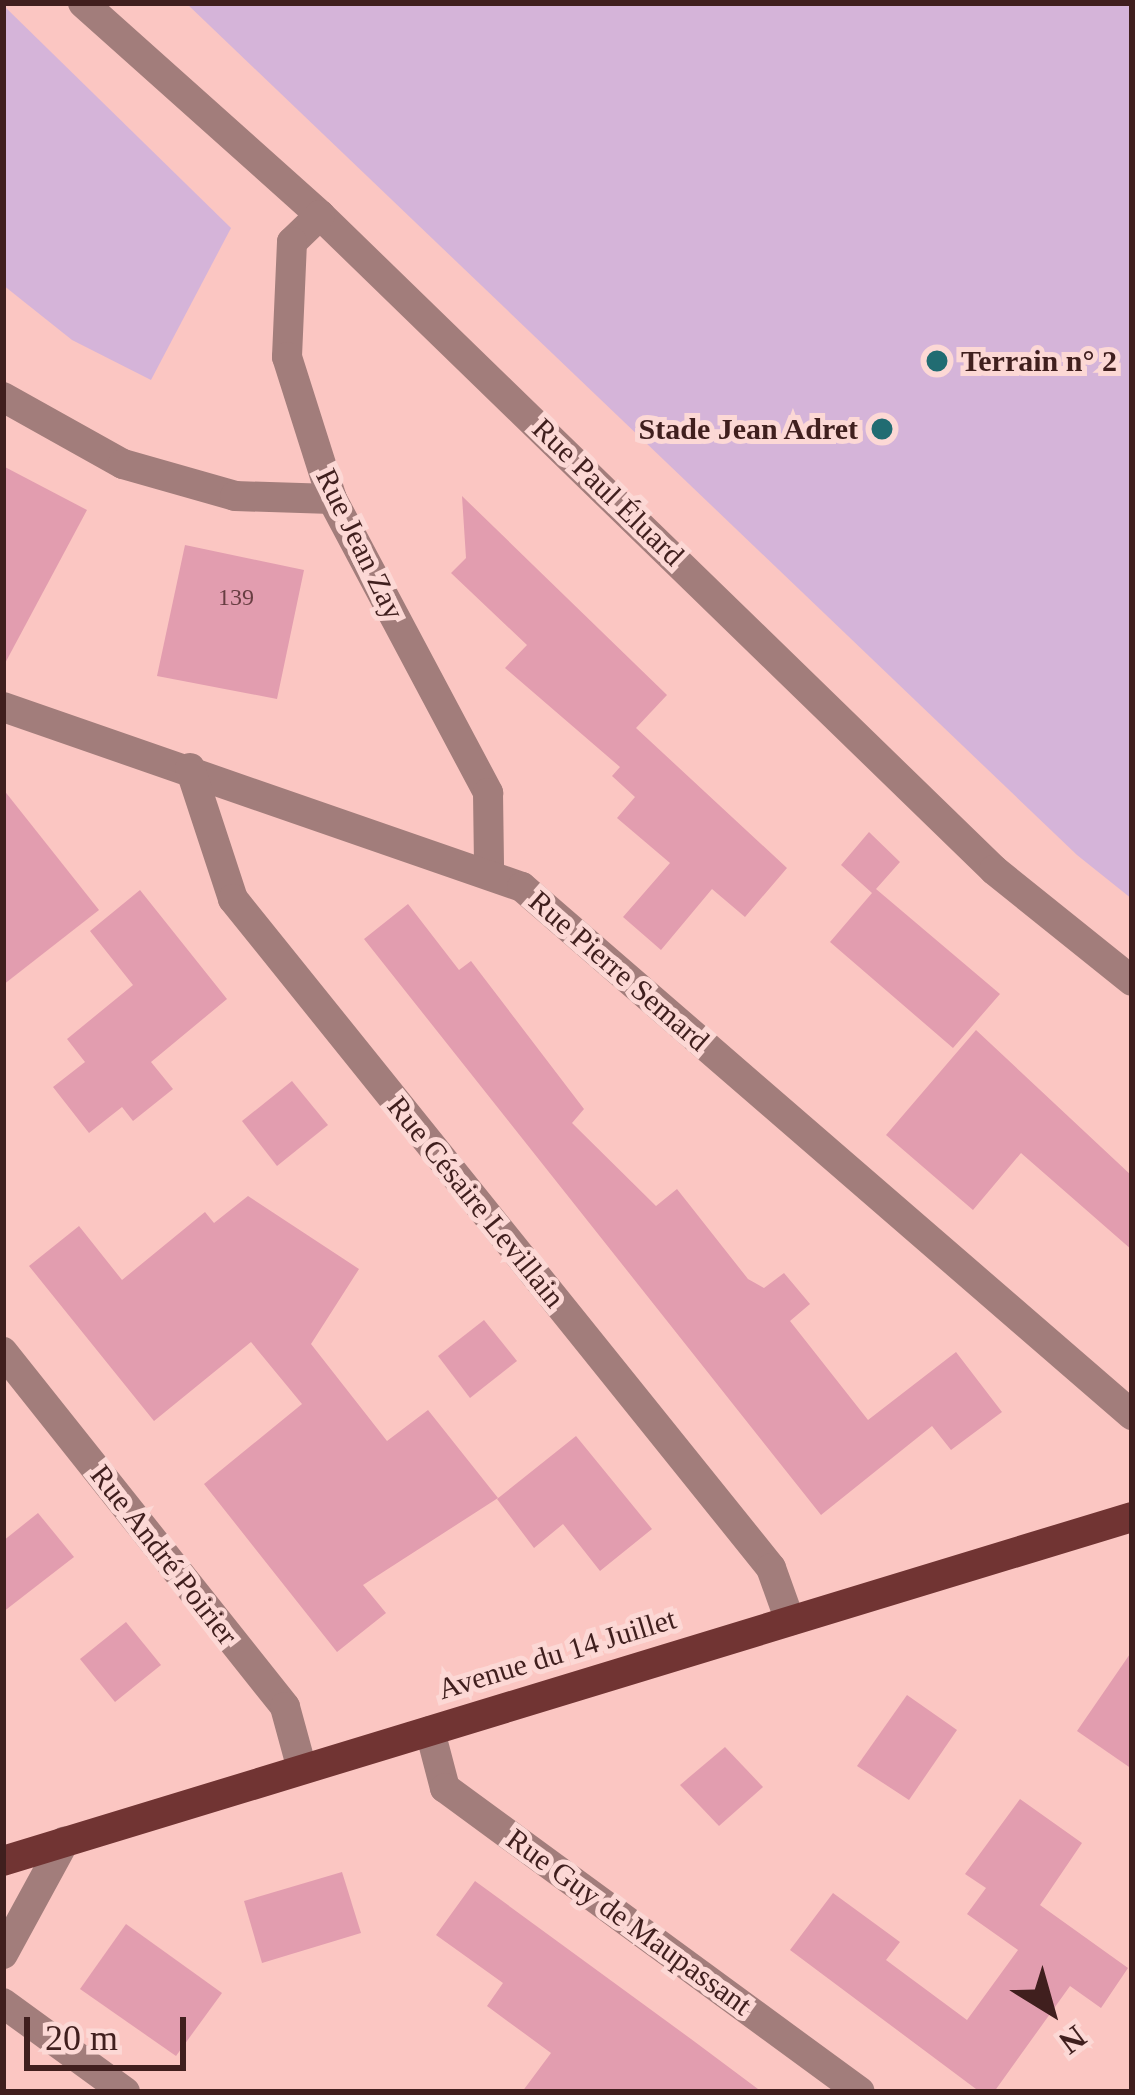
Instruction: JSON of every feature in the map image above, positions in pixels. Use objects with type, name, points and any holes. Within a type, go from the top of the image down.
[{"type":"main road","name":"Avenue du 14 Juillet","points":[[3,1861],[1132,1517]]},
{"type":"street","name":"Rue Paul Éluard","points":[[83,3],[320,215],[994,870],[1132,981]]},
{"type":"street","name":"Rue Jean Zay","points":[[320,215],[292,242],[287,357],[332,499],[488,793],[489,869]]},
{"type":"street","points":[[3,397],[123,464],[235,496],[332,499]]},
{"type":"street","name":"Rue Pierre Semard","points":[[3,707],[489,869],[1132,1415]]},
{"type":"street","name":"Rue Césaire Levillain","points":[[190,768],[232,899],[771,1568],[790,1621]]},
{"type":"street","name":"Rue André Poirier","points":[[3,1352],[285,1707],[302,1769]]},
{"type":"street","name":"Rue Guy de Maupassant","points":[[430,1731],[445,1788],[860,2092]]},
{"type":"street","points":[[3,1954],[64,1842]]},
{"type":"street","points":[[3,2003],[125,2092]]},
{"type":"shaded area","name":"Stade Jean Adret","points":[[186,3],[1132,3],[1132,899],[1077,855]]},
{"type":"shaded area","points":[[3,5],[231,228],[151,380],[72,340],[3,285]]},
{"type":"building","points":[[3,466],[87,510],[3,667]]},
{"type":"building","points":[[462,496],[667,695],[636,728],[787,868],[745,917],[712,889],[661,950],[623,917],[670,863],[617,818],[635,797],[612,776],[620,767],[505,668],[527,645],[451,573],[466,558]]},
{"type":"building","points":[[185,545],[304,570],[277,699],[157,676]]},
{"type":"building","points":[[3,789],[99,910],[3,985]]},
{"type":"building","points":[[869,832],[900,862],[876,889],[1000,994],[953,1048],[830,942],[872,893],[841,865]]},
{"type":"building","points":[[140,890],[227,999],[151,1062],[173,1089],[133,1121],[122,1107],[89,1133],[53,1087],[85,1062],[67,1039],[133,985],[90,931]]},
{"type":"building","points":[[408,904],[459,970],[471,961],[584,1109],[572,1123],[656,1206],[677,1189],[748,1279],[764,1288],[784,1273],[810,1304],[790,1321],[868,1420],[956,1352],[1002,1412],[951,1450],[932,1426],[821,1515],[364,939]]},
{"type":"building","points":[[976,1030],[1132,1176],[1132,1250],[1021,1153],[973,1210],[886,1135]]},
{"type":"building","points":[[292,1081],[328,1125],[277,1166],[242,1121]]},
{"type":"building","points":[[248,1196],[359,1269],[311,1344],[387,1441],[428,1410],[498,1498],[363,1585],[386,1613],[337,1652],[204,1484],[302,1404],[251,1342],[154,1421],[29,1266],[79,1226],[122,1280],[205,1212],[214,1223]]},
{"type":"building","points":[[484,1320],[517,1361],[470,1398],[438,1356]]},
{"type":"building","points":[[576,1436],[652,1529],[600,1571],[563,1524],[534,1548],[497,1499]]},
{"type":"building","points":[[38,1513],[74,1557],[3,1612],[3,1541]]},
{"type":"building","points":[[126,1622],[161,1665],[115,1702],[80,1659]]},
{"type":"building","points":[[1132,1651],[1132,1769],[1077,1731]]},
{"type":"building","points":[[907,1695],[957,1730],[909,1800],[857,1766]]},
{"type":"building","points":[[725,1747],[763,1787],[719,1826],[680,1785]]},
{"type":"building","points":[[1020,1799],[1082,1843],[1040,1905],[1128,1968],[1101,2008],[1070,1986],[994,2092],[980,2092],[790,1950],[833,1893],[900,1942],[886,1960],[967,2020],[1018,1950],[967,1914],[986,1888],[965,1874]]},
{"type":"building","points":[[342,1872],[361,1933],[262,1963],[244,1901]]},
{"type":"building","points":[[475,1881],[762,2092],[522,2092],[551,2053],[487,2006],[503,1983],[436,1935]]},
{"type":"building","points":[[126,1924],[222,1993],[176,2056],[80,1989]]},
{"type":"place","name":"Terrain n° 2","points":[[937,361]]},
{"type":"place","name":"Stade Jean Adret","points":[[882,429]]}]
